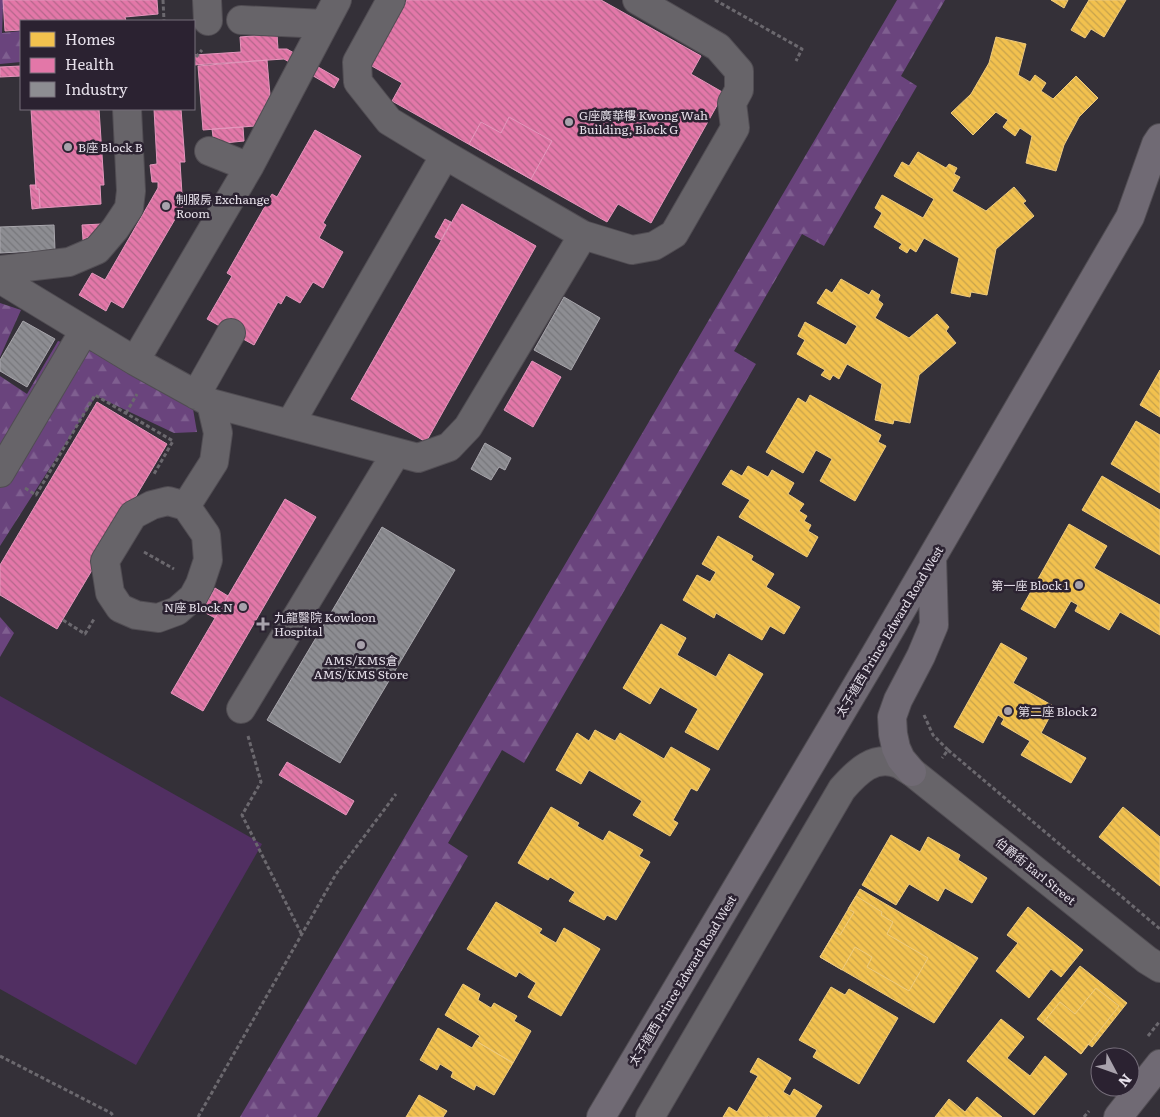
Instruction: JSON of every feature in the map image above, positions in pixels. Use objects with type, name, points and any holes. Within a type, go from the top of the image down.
[{"type":"main road","name":"太子道西 Prince Edward Road West","points":[[601,1117],[932,557],[1130,217],[1156,144],[1160,138]]},
{"type":"main road","points":[[1130,217],[1160,194]]},
{"type":"main road","points":[[918,777],[901,759],[896,748],[892,734],[892,717],[898,700],[922,656],[934,625],[932,557]]},
{"type":"main road","points":[[1118,1117],[1160,1064]]},
{"type":"street","points":[[135,361],[249,167],[337,0]]},
{"type":"street","points":[[391,0],[357,62],[358,82],[389,121],[583,235],[632,250],[654,246],[674,234],[735,128],[732,103],[739,90],[738,71],[718,47],[637,0]]},
{"type":"street","points":[[242,20],[324,24]]},
{"type":"street","points":[[0,270],[69,262],[97,250],[115,229],[129,208],[131,192],[127,110]]},
{"type":"street","points":[[209,151],[249,167]]},
{"type":"street","points":[[290,424],[445,155]]},
{"type":"street","points":[[0,279],[135,361],[204,399],[418,458],[449,447],[468,427],[583,235]]},
{"type":"street","points":[[0,473],[84,331]]},
{"type":"street","points":[[186,506],[214,462],[218,433],[204,399],[231,333]]},
{"type":"street","points":[[241,709],[396,453]]},
{"type":"street","points":[[168,501],[186,506],[206,535],[208,560],[193,598],[177,611],[158,618],[136,615],[120,608],[110,593],[104,561],[119,538],[133,515],[168,501]]},
{"type":"street","points":[[650,1117],[842,789],[855,774],[868,765],[882,761],[898,764],[918,777]]},
{"type":"street","name":"伯爵街 Earl Street","points":[[918,777],[1147,960],[1160,968]]},
{"type":"path","points":[[163,0],[164,20]]},
{"type":"path","points":[[715,0],[802,49],[796,61]]},
{"type":"path","points":[[36,495],[95,395],[173,441],[150,481]]},
{"type":"path","points":[[119,538],[200,584]]},
{"type":"path","points":[[63,620],[85,634],[95,617]]},
{"type":"path","points":[[923,706],[924,716],[933,735],[948,750],[1160,929]]},
{"type":"path","points":[[241,709],[261,782],[242,815],[302,935]]},
{"type":"path","points":[[918,777],[948,750]]},
{"type":"path","points":[[198,1117],[336,874],[396,794]]},
{"type":"path","points":[[0,1056],[114,1117]]},
{"type":"shaded area","points":[[0,696],[262,844],[136,1065],[0,989]]},
{"type":"green space","points":[[0,0],[36,0],[33,5],[3,7],[2,33],[20,31],[20,62],[0,64]]},
{"type":"green space","points":[[897,0],[945,0],[901,76],[917,86],[824,246],[802,234],[734,351],[756,364],[524,763],[502,750],[448,843],[468,856],[317,1117],[240,1117]]},
{"type":"green space","points":[[0,303],[21,310],[0,357]]},
{"type":"green space","points":[[58,341],[115,359],[193,409],[197,432],[174,433],[96,396],[0,546],[0,376],[27,394]]},
{"type":"green space","points":[[0,617],[14,633],[0,657]]},
{"type":"building: Homes","points":[[1051,0],[1068,0],[1064,8]]},
{"type":"building: Homes","points":[[1089,0],[1126,0],[1104,37],[1091,29],[1085,38],[1071,30]]},
{"type":"building: Homes","points":[[996,37],[1026,44],[1018,75],[1030,82],[1035,75],[1046,83],[1041,91],[1053,99],[1076,76],[1098,98],[1079,117],[1064,145],[1056,171],[1026,163],[1032,136],[1020,128],[1015,136],[1003,127],[1008,120],[996,112],[973,135],[951,113],[971,94],[989,63]]},
{"type":"building: Homes","points":[[918,152],[946,168],[949,164],[957,168],[954,174],[960,177],[952,191],[986,211],[1014,187],[1026,201],[1023,203],[1034,216],[996,249],[987,295],[971,292],[970,297],[951,293],[959,258],[924,238],[916,252],[910,248],[907,253],[899,248],[902,244],[874,227],[882,213],[875,208],[882,195],[923,218],[934,199],[894,176],[902,162],[909,166]]},
{"type":"building: Homes","points":[[841,279],[869,295],[872,290],[880,295],[878,300],[883,304],[875,318],[909,338],[937,314],[949,327],[946,331],[956,343],[919,375],[910,423],[894,420],[893,424],[875,420],[882,384],[847,364],[839,379],[833,375],[830,380],[821,375],[825,370],[797,354],[805,340],[798,336],[805,322],[846,345],[857,326],[817,303],[826,289],[832,293]]},
{"type":"building: Homes","points":[[1160,370],[1160,417],[1140,405]]},
{"type":"building: Homes","points":[[810,395],[881,435],[878,442],[886,446],[855,501],[820,481],[832,459],[816,450],[803,473],[766,452],[798,398],[806,403]]},
{"type":"building: Homes","points":[[1136,421],[1160,435],[1160,493],[1111,464]]},
{"type":"building: Homes","points":[[748,466],[768,477],[772,470],[794,483],[788,494],[804,504],[799,511],[807,516],[804,521],[811,525],[808,531],[818,537],[807,557],[739,517],[750,500],[722,484],[731,470],[742,476]]},
{"type":"building: Homes","points":[[1102,476],[1160,510],[1160,555],[1082,510]]},
{"type":"building: Homes","name":"第一座 Block 1","points":[[1069,524],[1107,546],[1094,568],[1160,605],[1160,635],[1120,612],[1109,630],[1075,611],[1078,605],[1071,601],[1055,628],[1021,609]]},
{"type":"building: Homes","points":[[718,536],[753,556],[751,560],[774,574],[766,587],[800,607],[784,634],[770,626],[762,640],[716,613],[714,618],[683,600],[697,575],[710,582],[716,572],[702,564]]},
{"type":"building: Homes","points":[[661,624],[686,638],[677,655],[716,677],[729,654],[763,674],[718,750],[685,732],[698,709],[660,687],[650,704],[623,688]]},
{"type":"building: Homes","name":"第二座 Block 2","points":[[1001,643],[1027,658],[1013,683],[1055,707],[1041,733],[1086,758],[1071,783],[1021,755],[1030,741],[1001,724],[1004,719],[998,715],[983,743],[954,727]]},
{"type":"building: Homes","points":[[595,730],[615,741],[620,733],[664,759],[671,747],[710,769],[697,791],[691,788],[673,820],[678,823],[670,836],[633,815],[642,801],[589,770],[581,784],[556,770],[577,733],[589,741]]},
{"type":"building: Homes","points":[[551,807],[579,823],[577,826],[603,841],[609,831],[643,850],[639,856],[650,862],[616,920],[607,915],[604,920],[569,901],[575,892],[550,877],[548,880],[518,863]]},
{"type":"building: Homes","points":[[1123,807],[1160,837],[1160,886],[1099,837]]},
{"type":"building: Homes","points":[[891,835],[920,852],[928,837],[960,855],[958,860],[987,878],[972,903],[945,888],[938,901],[909,884],[896,905],[862,885]]},
{"type":"building: Homes","points":[[860,889],[978,958],[934,1023],[820,957]]},
{"type":"building: Homes","points":[[856,896],[882,912],[881,915],[893,922],[887,934],[928,958],[909,991],[867,967],[872,957],[855,947],[842,970],[820,957],[835,932],[840,935],[854,912],[848,909]]},
{"type":"building: Homes","points":[[496,902],[542,929],[539,933],[556,943],[564,928],[600,949],[561,1016],[528,997],[536,983],[519,972],[516,977],[467,949]]},
{"type":"building: Homes","points":[[1028,907],[1083,950],[1061,977],[1051,969],[1029,998],[996,971],[1018,943],[1007,935]]},
{"type":"building: Homes","points":[[1080,966],[1127,1003],[1092,1047],[1088,1044],[1081,1054],[1037,1019]]},
{"type":"building: Homes","points":[[463,984],[480,994],[478,1000],[491,1008],[494,1003],[517,1016],[514,1021],[531,1031],[513,1063],[476,1041],[480,1036],[445,1015]]},
{"type":"building: Homes","points":[[831,987],[845,995],[849,989],[898,1018],[859,1084],[813,1057],[817,1050],[799,1040]]},
{"type":"building: Homes","points":[[1096,988],[1119,1006],[1081,1054],[1043,1023],[1060,1002],[1075,1014]]},
{"type":"building: Homes","points":[[1001,1019],[1024,1037],[1007,1058],[1030,1076],[1045,1056],[1067,1074],[1034,1115],[967,1061]]},
{"type":"building: Homes","points":[[438,1028],[472,1048],[476,1041],[513,1063],[494,1095],[476,1085],[474,1090],[451,1077],[453,1072],[440,1064],[437,1070],[420,1060]]},
{"type":"building: Homes","points":[[758,1058],[791,1078],[783,1092],[790,1096],[794,1089],[822,1106],[815,1117],[723,1117],[729,1107],[737,1112],[758,1076],[750,1072]]},
{"type":"building: Homes","points":[[419,1095],[447,1111],[443,1117],[406,1117]]},
{"type":"building: Homes","points":[[977,1097],[1002,1117],[935,1117],[949,1099],[965,1112]]},
{"type":"building: Health","points":[[3,0],[157,0],[158,14],[125,17],[126,20],[20,20],[20,30],[5,31]]},
{"type":"building: Health","name":"G座廣華樓 Kwong Wah Building, Block G","points":[[407,0],[601,0],[701,56],[691,74],[724,93],[651,223],[618,204],[607,222],[392,101],[402,83],[370,65]]},
{"type":"building: Health","points":[[277,34],[278,49],[287,49],[339,79],[334,88],[284,59],[195,65],[195,55],[241,52],[240,37]]},
{"type":"building: Health","points":[[267,60],[270,95],[255,126],[203,130],[198,66]]},
{"type":"building: Health","points":[[20,66],[20,76],[0,77],[0,67]]},
{"type":"building: Health","name":"B座 Block B","points":[[31,110],[99,110],[104,185],[100,185],[101,204],[40,208],[39,189],[36,189]]},
{"type":"building: Health","name":"制服房 Exchange Room","points":[[154,110],[181,110],[185,162],[180,162],[182,194],[188,197],[123,308],[111,301],[106,311],[79,295],[92,273],[105,280],[158,188],[158,182],[152,182],[150,165],[157,164]]},
{"type":"building: Health","points":[[509,117],[552,141],[531,179],[469,144],[481,122],[501,133]]},
{"type":"building: Health","points":[[243,127],[244,141],[214,144],[212,129]]},
{"type":"building: Health","points":[[315,130],[361,156],[323,223],[326,225],[319,238],[343,252],[323,288],[313,282],[300,303],[286,295],[281,304],[278,302],[254,345],[207,319],[232,276],[227,273],[272,194],[277,197]]},
{"type":"building: Health","points":[[30,185],[36,185],[36,189],[39,189],[40,208],[32,209]]},
{"type":"building: Health","points":[[462,204],[536,246],[426,442],[351,399]]},
{"type":"building: Health","points":[[445,219],[451,222],[441,240],[435,237]]},
{"type":"building: Health","points":[[102,224],[102,230],[83,240],[82,225]]},
{"type":"building: Health","points":[[532,361],[561,377],[533,427],[504,410]]},
{"type":"building: Health","points":[[97,402],[167,444],[57,629],[0,595],[0,565]]},
{"type":"building: Health","name":"N座 Block N","points":[[285,499],[316,517],[203,711],[171,693]]},
{"type":"building: Health","points":[[215,588],[228,596],[215,618],[202,611]]},
{"type":"building: Health","points":[[287,762],[354,801],[346,815],[279,775]]},
{"type":"building: Industry","points":[[54,225],[55,250],[0,253],[0,227]]},
{"type":"building: Industry","points":[[564,297],[600,318],[571,370],[534,350]]},
{"type":"building: Industry","points":[[23,321],[55,339],[27,387],[0,371],[0,360]]},
{"type":"building: Industry","points":[[485,443],[511,458],[505,470],[499,467],[491,480],[471,469]]},
{"type":"building: Industry","name":"AMS/KMS倉 AMS/KMS Store","points":[[382,527],[455,570],[340,763],[267,720]]},
{"type":"place","name":"G座廣華樓 Kwong Wah Building, Block G","points":[[569,122]]},
{"type":"place","name":"B座 Block B","points":[[68,147]]},
{"type":"place","name":"制服房 Exchange Room","points":[[166,206]]},
{"type":"place","name":"第一座 Block 1","points":[[1079,585]]},
{"type":"place","name":"N座 Block N","points":[[243,607]]},
{"type":"place","name":"九龍醫院 Kowloon Hospital","points":[[263,624]]},
{"type":"place","name":"AMS/KMS倉 AMS/KMS Store","points":[[361,645]]},
{"type":"place","name":"第二座 Block 2","points":[[1008,711]]}]
